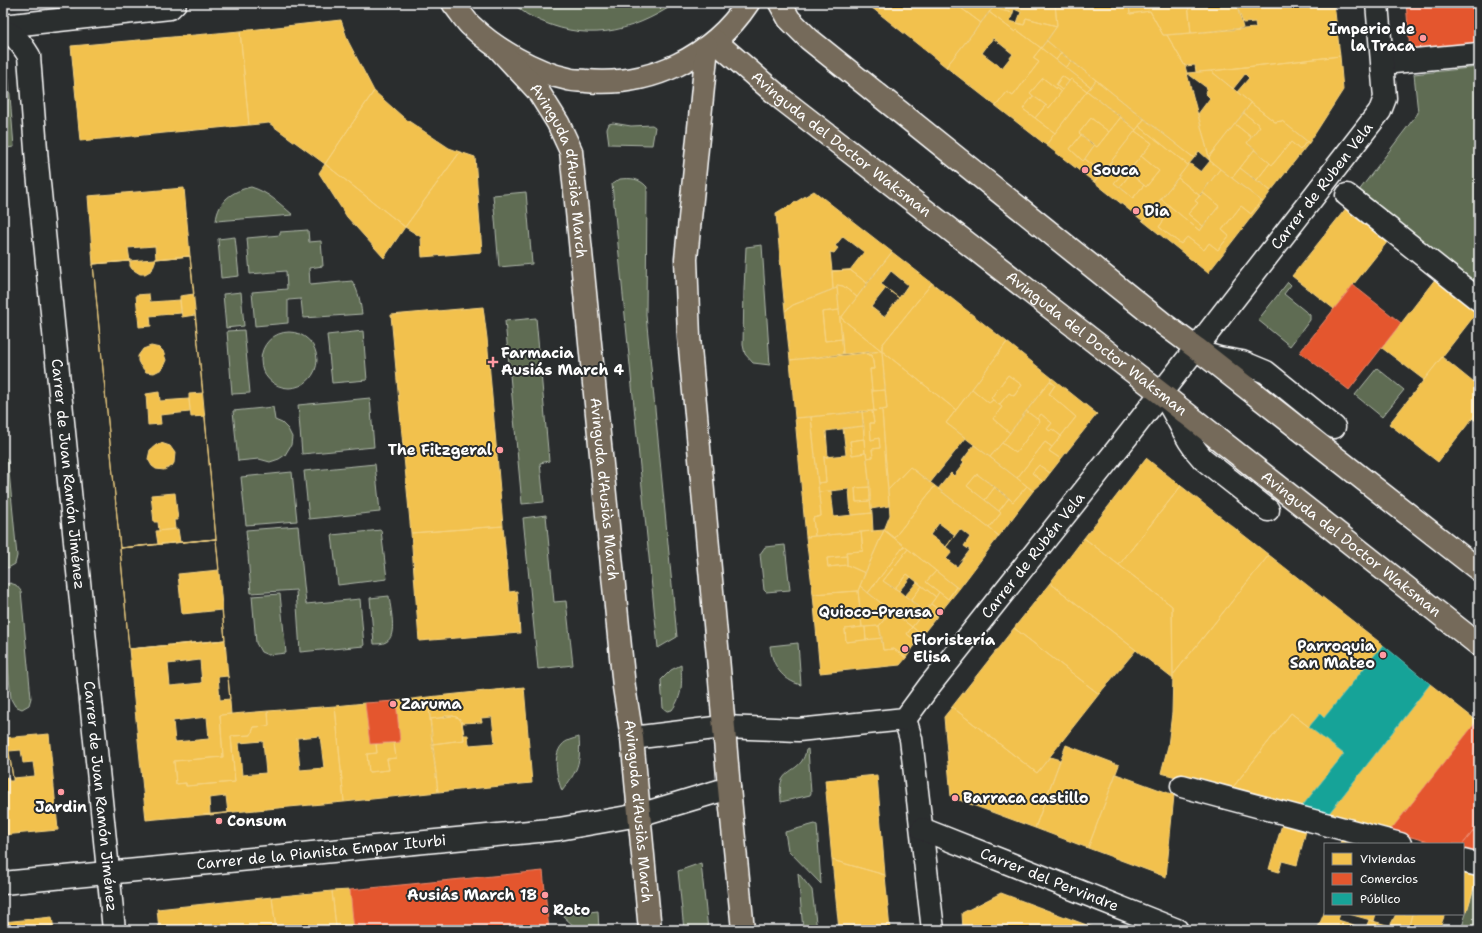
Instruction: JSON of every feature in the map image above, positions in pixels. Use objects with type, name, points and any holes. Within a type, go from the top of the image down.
[{"type":"main road","points":[[454,3],[470,24],[498,48],[532,67],[568,79],[604,83],[641,78],[676,66],[711,44],[740,15],[748,3]]},
{"type":"main road","points":[[780,3],[789,19],[809,39],[1165,325],[1199,350],[1479,570]]},
{"type":"main road","points":[[711,44],[686,259],[689,337],[723,726],[743,930]]},
{"type":"main road","name":"Avinguda del Doctor Waksman","points":[[711,44],[1162,394],[1479,645]]},
{"type":"main road","name":"Avinguda d'Ausiàs March","points":[[498,48],[538,91],[558,123],[571,151],[624,687],[632,738],[641,849],[650,930]]},
{"type":"street","points":[[3,26],[170,8],[175,3]]},
{"type":"street","name":"Carrer de Ruben Vela","points":[[1162,394],[1199,350],[1380,111],[1385,98],[1377,3]]},
{"type":"street","name":"Carrer de Juan Ramón Jiménez","points":[[3,31],[8,32],[22,44],[29,56],[37,163],[114,930]]},
{"type":"street","points":[[1383,63],[1479,54]]},
{"type":"street","points":[[1346,195],[1479,300]]},
{"type":"street","points":[[1199,350],[1219,358],[1242,362],[1266,372],[1334,427]]},
{"type":"street","points":[[1162,394],[1170,405],[1187,439],[1196,452],[1268,510]]},
{"type":"street","name":"Carrer de Rubén Vela","points":[[905,719],[930,685],[1162,394]]},
{"type":"street","points":[[632,738],[723,726],[798,730],[905,719],[911,739],[933,930]]},
{"type":"street","points":[[1182,786],[1396,843]]},
{"type":"street","name":"Carrer de la Pianista Empar Iturbi","points":[[3,883],[558,829],[639,815],[729,788]]},
{"type":"street","name":"Carrer del Pervindre","points":[[922,830],[1177,930]]},
{"type":"street","points":[[1464,861],[1479,865]]},
{"type":"green space","points":[[512,3],[676,3],[658,14],[623,28],[588,32],[570,30],[551,25],[529,16]]},
{"type":"green space","points":[[1479,67],[1479,289],[1358,192],[1418,113],[1414,74]]},
{"type":"green space","points":[[3,70],[8,70],[14,147],[7,148],[3,101]]},
{"type":"green space","points":[[613,123],[631,126],[652,125],[655,127],[652,145],[609,144],[607,129],[609,124]]},
{"type":"green space","points":[[620,179],[635,179],[647,187],[646,315],[677,637],[658,648],[612,184]]},
{"type":"green space","points":[[251,187],[268,195],[293,215],[216,221],[217,214],[227,198],[238,191]]},
{"type":"green space","points":[[526,192],[532,264],[499,267],[493,195]]},
{"type":"green space","points":[[308,230],[309,242],[321,241],[323,266],[309,268],[310,285],[352,281],[358,293],[362,314],[303,318],[301,299],[288,300],[288,323],[255,326],[252,292],[287,289],[286,271],[250,274],[247,238],[280,235],[280,232]]},
{"type":"green space","points":[[235,237],[239,276],[221,278],[218,239]]},
{"type":"green space","points":[[762,245],[770,365],[753,363],[745,354],[743,345],[746,247]]},
{"type":"green space","points":[[1288,282],[1291,285],[1284,294],[1310,315],[1310,320],[1290,346],[1258,320]]},
{"type":"green space","points":[[241,292],[244,326],[226,328],[223,294]]},
{"type":"green space","points":[[536,318],[549,461],[540,463],[544,502],[522,504],[505,321]]},
{"type":"green space","points":[[244,330],[250,393],[232,394],[227,331]]},
{"type":"green space","points":[[363,331],[367,380],[332,383],[327,335]]},
{"type":"green space","points":[[283,332],[295,332],[305,336],[313,344],[317,354],[317,366],[313,376],[305,384],[295,388],[283,388],[273,384],[265,376],[261,366],[261,354],[265,344],[273,336]]},
{"type":"green space","points":[[1377,368],[1404,390],[1382,417],[1355,395]]},
{"type":"green space","points":[[370,398],[374,447],[302,454],[298,405]]},
{"type":"green space","points":[[273,407],[275,420],[282,423],[288,429],[292,437],[291,445],[285,455],[270,462],[259,459],[238,461],[233,411]]},
{"type":"green space","points":[[3,454],[8,461],[17,556],[15,564],[8,568],[3,566]]},
{"type":"green space","points":[[375,464],[380,512],[309,519],[304,471]]},
{"type":"green space","points":[[292,472],[297,521],[246,525],[241,477]]},
{"type":"green space","points":[[546,515],[554,602],[566,601],[573,665],[538,669],[523,518]]},
{"type":"green space","points":[[298,526],[306,604],[360,599],[364,646],[300,652],[296,590],[251,593],[246,530]]},
{"type":"green space","points":[[381,530],[387,579],[338,585],[332,535]]},
{"type":"green space","points":[[785,545],[790,590],[766,592],[764,590],[760,554],[765,547]]},
{"type":"green space","points":[[10,583],[16,585],[21,591],[31,698],[29,705],[22,709],[15,706],[11,699],[3,613],[3,588],[4,585]]},
{"type":"green space","points":[[280,594],[286,653],[268,655],[261,652],[256,643],[252,596]]},
{"type":"green space","points":[[389,596],[392,634],[390,639],[386,642],[382,644],[374,644],[370,598]]},
{"type":"green space","points":[[798,643],[801,685],[794,683],[779,671],[773,659],[770,646]]},
{"type":"green space","points":[[681,665],[680,694],[672,710],[667,711],[663,708],[661,680],[671,670]]},
{"type":"green space","points":[[579,737],[579,760],[572,778],[562,791],[558,780],[556,767],[557,755],[564,743]]},
{"type":"green space","points":[[808,749],[810,795],[781,802],[780,788],[782,780],[788,773],[799,765],[806,750]]},
{"type":"green space","points":[[815,824],[817,825],[821,884],[788,850],[785,832]]},
{"type":"green space","points":[[701,863],[708,930],[684,930],[678,871]]},
{"type":"green space","points":[[798,873],[812,890],[817,930],[803,930]]},
{"type":"green space","points":[[1478,874],[1479,930],[1461,930]]},
{"type":"green space","points":[[598,911],[599,930],[578,930],[562,915]]},
{"type":"building: Viviendas","points":[[866,3],[957,3],[957,5],[981,23],[946,67]]},
{"type":"building: Viviendas","points":[[933,3],[957,3],[956,9]]},
{"type":"building: Viviendas","points":[[957,3],[991,3],[993,8],[981,23],[957,5]]},
{"type":"building: Viviendas","points":[[991,3],[1013,3],[991,5]]},
{"type":"building: Viviendas","points":[[1013,3],[1055,3],[1057,26],[1026,18],[1024,25],[1017,23],[1021,12],[1014,9],[1013,13],[993,8],[991,5]]},
{"type":"building: Viviendas","points":[[1055,3],[1129,3],[1130,14],[1150,11],[1163,35],[1167,35],[1185,66],[1210,161],[1199,151],[1194,158],[1047,41],[1057,26]]},
{"type":"building: Viviendas","points":[[1129,3],[1188,3],[1191,33],[1163,35],[1150,11],[1130,14]]},
{"type":"building: Viviendas","points":[[1188,3],[1236,3],[1243,28],[1191,33]]},
{"type":"building: Viviendas","points":[[1236,3],[1334,3],[1340,56],[1196,72],[1195,65],[1185,66],[1167,35],[1256,28],[1255,22],[1243,23]]},
{"type":"building: Viviendas","points":[[993,8],[1013,13],[1010,21],[1024,25],[1026,18],[1057,26],[1041,48],[1017,30],[1015,32],[989,12]]},
{"type":"building: Viviendas","points":[[989,12],[1015,32],[1017,30],[1041,48],[1033,58],[1039,62],[1013,96],[1007,92],[996,106],[946,67]]},
{"type":"building: Viviendas","points":[[341,20],[348,41],[374,91],[325,164],[269,123],[249,125],[240,31]]},
{"type":"building: Viviendas","points":[[240,31],[249,125],[80,141],[71,46]]},
{"type":"building: Viviendas","points":[[993,38],[1013,54],[1002,68],[982,53]]},
{"type":"building: Viviendas","points":[[1047,41],[1061,53],[1056,60],[1041,48]]},
{"type":"building: Viviendas","points":[[1041,48],[1091,87],[1087,91],[1071,79],[1069,81],[1062,76],[1056,85],[1062,90],[1061,92],[1043,78],[1030,93],[1033,96],[1023,109],[1055,133],[1046,145],[996,106],[1007,92],[1013,96],[1039,62],[1033,58]]},
{"type":"building: Viviendas","points":[[1061,53],[1071,61],[1066,68],[1056,60]]},
{"type":"building: Viviendas","points":[[1340,56],[1343,90],[1309,143],[1282,121],[1275,122],[1237,92],[1249,78],[1245,74],[1233,89],[1211,71]]},
{"type":"building: Viviendas","points":[[1071,61],[1096,80],[1091,87],[1066,68]]},
{"type":"building: Viviendas","points":[[1211,71],[1251,103],[1209,157],[1198,114],[1210,98],[1205,93],[1207,88],[1187,73]]},
{"type":"building: Viviendas","points":[[1062,76],[1069,81],[1062,90],[1056,85]]},
{"type":"building: Viviendas","points":[[1043,78],[1061,92],[1049,108],[1030,93]]},
{"type":"building: Viviendas","points":[[1071,79],[1087,91],[1055,133],[1035,118],[1046,105],[1049,108]]},
{"type":"building: Viviendas","points":[[1096,80],[1144,119],[1136,130],[1087,91]]},
{"type":"building: Viviendas","points":[[374,91],[404,118],[449,148],[460,152],[405,227],[325,164]]},
{"type":"building: Viviendas","points":[[1087,91],[1121,117],[1109,132],[1091,118],[1079,133],[1081,135],[1070,149],[1083,161],[1085,159],[1102,173],[1094,182],[1046,145]]},
{"type":"building: Viviendas","points":[[1033,96],[1046,105],[1035,118],[1023,109]]},
{"type":"building: Viviendas","points":[[1251,103],[1275,122],[1282,121],[1307,141],[1300,150],[1291,142],[1272,165],[1247,143],[1260,126],[1244,113]]},
{"type":"building: Viviendas","points":[[1244,113],[1260,126],[1251,137],[1235,124]]},
{"type":"building: Viviendas","points":[[1121,117],[1136,130],[1102,173],[1085,159],[1094,145],[1097,147]]},
{"type":"building: Viviendas","points":[[1091,118],[1109,132],[1097,147],[1079,133]]},
{"type":"building: Viviendas","points":[[1144,119],[1194,158],[1188,165],[1139,126]]},
{"type":"building: Viviendas","points":[[1235,124],[1251,137],[1247,143],[1255,149],[1232,178],[1210,161],[1209,157]]},
{"type":"building: Viviendas","points":[[1139,126],[1188,165],[1143,221],[1094,182],[1109,164],[1122,174],[1114,183],[1133,198],[1144,185],[1146,187],[1159,171],[1141,156],[1152,143],[1135,131]]},
{"type":"building: Viviendas","points":[[1135,131],[1152,143],[1128,172],[1130,174],[1120,187],[1114,183],[1122,174],[1109,164]]},
{"type":"building: Viviendas","points":[[1081,135],[1094,146],[1083,161],[1070,149]]},
{"type":"building: Viviendas","points":[[1307,141],[1309,143],[1271,191],[1260,182],[1259,183],[1256,181],[1270,163],[1272,165],[1291,142],[1300,150]]},
{"type":"building: Viviendas","points":[[1254,150],[1270,163],[1256,181],[1240,168]]},
{"type":"building: Viviendas","points":[[460,152],[475,157],[482,252],[422,257],[421,237],[405,227]]},
{"type":"building: Viviendas","points":[[1141,156],[1159,171],[1146,187],[1128,172]]},
{"type":"building: Viviendas","points":[[1210,161],[1220,169],[1200,196],[1178,178],[1189,163],[1201,172]]},
{"type":"building: Viviendas","points":[[325,164],[405,227],[384,258],[347,217],[319,173]]},
{"type":"building: Viviendas","points":[[1240,168],[1271,191],[1263,202],[1232,178]]},
{"type":"building: Viviendas","points":[[1220,169],[1261,201],[1251,214],[1241,206],[1222,230],[1229,236],[1218,250],[1209,243],[1204,250],[1187,237],[1181,244],[1159,227],[1164,220],[1153,210],[1161,199],[1200,231],[1219,206],[1202,192]]},
{"type":"building: Viviendas","points":[[1130,174],[1144,185],[1133,198],[1120,187]]},
{"type":"building: Viviendas","points":[[1178,178],[1200,196],[1195,201],[1198,203],[1188,214],[1203,226],[1200,231],[1161,199]]},
{"type":"building: Viviendas","points":[[184,188],[190,256],[156,259],[155,246],[128,248],[130,261],[93,264],[88,196]]},
{"type":"building: Viviendas","points":[[814,191],[892,252],[867,283],[850,270],[832,271],[833,289],[793,305],[785,311],[776,214]]},
{"type":"building: Viviendas","points":[[1202,192],[1219,206],[1203,226],[1188,214],[1198,203],[1195,201]]},
{"type":"building: Viviendas","points":[[1261,201],[1263,202],[1208,273],[1143,221],[1153,210],[1164,220],[1159,227],[1181,244],[1187,237],[1204,250],[1209,243],[1218,250],[1229,236],[1222,230],[1241,206],[1251,214]]},
{"type":"building: Viviendas","points":[[1347,207],[1388,241],[1334,309],[1292,276]]},
{"type":"building: Viviendas","points":[[843,236],[864,252],[850,270],[832,271],[830,252],[834,253],[838,248],[835,246]]},
{"type":"building: Viviendas","points":[[892,252],[932,283],[882,345],[882,351],[841,318]]},
{"type":"building: Viviendas","points":[[190,256],[194,294],[180,296],[180,300],[182,317],[195,315],[203,393],[189,394],[189,399],[191,417],[205,416],[216,539],[180,542],[178,529],[156,531],[158,544],[120,548],[93,264],[130,261],[130,266],[132,269],[140,274],[145,274],[152,270],[156,259]],"holes":[[[151,346],[160,348],[163,351],[166,360],[162,369],[154,373],[146,372],[138,361],[138,356],[143,349]],[[161,443],[170,446],[175,453],[174,463],[172,466],[164,470],[156,469],[152,466],[148,459],[150,450]]]},
{"type":"building: Viviendas","points":[[190,256],[216,539],[120,548],[93,264]]},
{"type":"building: Viviendas","points":[[850,270],[867,283],[857,297],[843,286],[837,285],[837,288],[833,289],[832,271]]},
{"type":"building: Viviendas","points":[[891,271],[908,285],[899,298],[881,284]]},
{"type":"building: Viviendas","points":[[1436,278],[1478,311],[1424,380],[1382,348]]},
{"type":"building: Viviendas","points":[[932,283],[1007,342],[956,410],[882,351],[882,345]]},
{"type":"building: Viviendas","points":[[837,285],[843,286],[857,297],[841,318],[882,351],[843,354]]},
{"type":"building: Viviendas","points":[[837,288],[839,310],[822,312],[825,341],[842,339],[843,354],[790,360],[785,311],[793,305]]},
{"type":"building: Viviendas","points":[[886,288],[899,298],[884,317],[871,307]]},
{"type":"building: Viviendas","points":[[149,294],[150,302],[180,300],[181,313],[150,316],[151,326],[139,327],[136,295]]},
{"type":"building: Viviendas","points":[[483,307],[503,526],[411,533],[391,315]]},
{"type":"building: Viviendas","points":[[839,310],[842,339],[825,341],[822,312]]},
{"type":"building: Viviendas","points":[[1007,342],[1052,378],[1010,433],[993,419],[1002,407],[999,405],[1009,393],[1014,396],[1022,385],[1008,375],[991,398],[993,400],[989,403],[972,389]]},
{"type":"building: Viviendas","points":[[882,351],[885,390],[872,391],[870,369],[874,369],[872,355],[868,355],[868,353]]},
{"type":"building: Viviendas","points":[[882,351],[956,410],[946,423],[966,438],[930,483],[910,467],[888,490],[882,410],[887,409]]},
{"type":"building: Viviendas","points":[[868,353],[868,355],[872,355],[874,369],[870,369],[874,411],[795,418],[790,360]]},
{"type":"building: Viviendas","points":[[1442,357],[1479,387],[1479,410],[1438,462],[1389,424]]},
{"type":"building: Viviendas","points":[[1008,375],[1022,385],[1014,396],[1009,393],[999,405],[991,398]]},
{"type":"building: Viviendas","points":[[1052,378],[1097,414],[1061,459],[1049,451],[1076,417],[1049,394],[1055,385],[1050,381]]},
{"type":"building: Viviendas","points":[[1050,381],[1055,385],[1049,394],[1076,417],[1061,436],[1052,429],[1050,431],[1047,429],[1052,423],[1041,414],[1037,419],[1026,411]]},
{"type":"building: Viviendas","points":[[972,389],[989,403],[993,400],[1002,407],[993,419],[1010,433],[990,457],[946,423]]},
{"type":"building: Viviendas","points":[[885,390],[887,409],[874,411],[872,391]]},
{"type":"building: Viviendas","points":[[159,392],[160,401],[189,399],[190,412],[160,415],[161,424],[148,425],[146,394]]},
{"type":"building: Viviendas","points":[[882,410],[889,506],[871,509],[867,458],[873,457],[872,449],[880,448],[879,438],[871,440],[870,423],[874,423],[872,411]]},
{"type":"building: Viviendas","points":[[1479,410],[1479,423],[1472,418]]},
{"type":"building: Viviendas","points":[[862,411],[864,426],[826,431],[828,457],[824,457],[826,482],[818,483],[811,417]]},
{"type":"building: Viviendas","points":[[862,411],[872,411],[874,423],[870,423],[871,440],[879,438],[880,448],[872,449],[873,457],[867,458],[865,453]]},
{"type":"building: Viviendas","points":[[1026,411],[1040,421],[1016,453],[1002,443]]},
{"type":"building: Viviendas","points":[[1041,414],[1052,423],[1047,429],[1050,431],[1052,429],[1061,436],[1052,447],[1045,442],[1017,478],[990,457],[1002,443],[1016,453],[1040,421],[1037,419]]},
{"type":"building: Viviendas","points":[[811,417],[821,516],[813,518],[815,536],[806,537],[795,418]]},
{"type":"building: Viviendas","points":[[864,426],[864,439],[850,441],[852,455],[866,453],[870,487],[855,488],[856,502],[870,501],[872,513],[851,515],[849,489],[819,492],[818,483],[826,482],[824,457],[846,455],[843,428]]},
{"type":"building: Viviendas","points":[[864,439],[865,453],[852,455],[850,441]]},
{"type":"building: Viviendas","points":[[1045,442],[1052,447],[1049,451],[1061,459],[1050,473],[1039,465],[1032,473],[1043,482],[1033,491],[1017,478]]},
{"type":"building: Viviendas","points":[[974,445],[1027,486],[1013,502],[977,474],[967,486],[1001,513],[989,528],[938,489],[951,473],[954,476],[964,463],[962,461]]},
{"type":"building: Viviendas","points":[[1146,458],[1181,486],[1119,565],[1084,538]]},
{"type":"building: Viviendas","points":[[1039,465],[1050,473],[1043,482],[1032,473]]},
{"type":"building: Viviendas","points":[[910,467],[935,486],[894,538],[884,530],[890,515],[888,490]]},
{"type":"building: Viviendas","points":[[977,474],[995,487],[985,500],[967,486]]},
{"type":"building: Viviendas","points":[[935,486],[999,536],[959,589],[894,538]]},
{"type":"building: Viviendas","points":[[1027,486],[1033,491],[999,536],[989,528],[1001,513],[999,511],[1009,498],[1013,502]]},
{"type":"building: Viviendas","points":[[1181,486],[1269,555],[1173,675],[1172,606],[1119,565]]},
{"type":"building: Viviendas","points":[[870,487],[870,501],[856,502],[855,488]]},
{"type":"building: Viviendas","points":[[995,487],[1009,498],[999,511],[985,500]]},
{"type":"building: Viviendas","points":[[831,491],[834,517],[872,513],[873,531],[815,536],[813,518],[821,516],[819,492]]},
{"type":"building: Viviendas","points":[[175,493],[178,520],[174,520],[175,529],[159,531],[158,522],[154,522],[151,495]]},
{"type":"building: Viviendas","points":[[939,523],[955,535],[946,547],[930,535]]},
{"type":"building: Viviendas","points":[[503,526],[509,592],[517,591],[520,633],[419,641],[411,533]]},
{"type":"building: Viviendas","points":[[960,529],[970,537],[964,546],[970,550],[957,567],[946,559],[952,552],[946,547]]},
{"type":"building: Viviendas","points":[[884,530],[865,573],[847,565],[846,552],[863,551],[861,532]]},
{"type":"building: Viviendas","points":[[884,530],[904,546],[868,593],[860,586]]},
{"type":"building: Viviendas","points":[[861,532],[863,551],[846,552],[847,556],[827,558],[828,567],[847,565],[865,573],[858,591],[813,594],[806,537]]},
{"type":"building: Viviendas","points":[[1084,538],[1172,606],[1173,679],[1050,583]]},
{"type":"building: Viviendas","points":[[216,539],[225,640],[129,649],[120,548]]},
{"type":"building: Viviendas","points":[[216,539],[219,570],[178,574],[182,614],[222,610],[225,640],[129,649],[120,548]]},
{"type":"building: Viviendas","points":[[904,546],[908,549],[883,581],[899,591],[924,612],[912,627],[868,593]]},
{"type":"building: Viviendas","points":[[908,549],[936,571],[926,582],[939,592],[936,597],[907,574],[894,589],[883,581]]},
{"type":"building: Viviendas","points":[[1269,555],[1383,645],[1324,718],[1320,714],[1309,727],[1291,713],[1230,791],[1161,773],[1168,746],[1172,713],[1173,675]]},
{"type":"building: Viviendas","points":[[847,556],[847,565],[828,567],[827,558]]},
{"type":"building: Viviendas","points":[[936,571],[956,587],[948,599],[926,582]]},
{"type":"building: Viviendas","points":[[907,574],[911,577],[899,591],[895,588]]},
{"type":"building: Viviendas","points":[[917,582],[922,586],[911,600],[905,596]]},
{"type":"building: Viviendas","points":[[1050,583],[1136,650],[1099,694],[1014,628]]},
{"type":"building: Viviendas","points":[[860,586],[891,611],[879,626],[862,627],[858,591]]},
{"type":"building: Viviendas","points":[[922,586],[936,597],[924,612],[911,600]]},
{"type":"building: Viviendas","points":[[956,587],[959,589],[922,635],[912,627],[926,610],[935,616],[939,610],[931,604],[939,592],[948,599]]},
{"type":"building: Viviendas","points":[[858,591],[862,627],[845,629],[846,642],[882,638],[883,650],[894,649],[906,658],[900,665],[820,673],[813,594]]},
{"type":"building: Viviendas","points":[[931,604],[939,610],[935,616],[926,610]]},
{"type":"building: Viviendas","points":[[891,611],[912,627],[907,634],[917,642],[906,658],[894,649],[883,650],[879,626]]},
{"type":"building: Viviendas","points":[[879,626],[882,638],[866,640],[865,627]]},
{"type":"building: Viviendas","points":[[865,627],[866,640],[846,642],[845,629]]},
{"type":"building: Viviendas","points":[[912,627],[922,635],[917,642],[907,634]]},
{"type":"building: Viviendas","points":[[1014,628],[1099,694],[1037,773],[952,707]]},
{"type":"building: Viviendas","points":[[225,640],[231,714],[220,715],[223,757],[174,761],[176,784],[186,783],[186,786],[235,782],[231,736],[251,735],[254,727],[269,726],[268,711],[335,706],[344,802],[146,820],[129,649]]},
{"type":"building: Viviendas","points":[[200,660],[202,683],[170,686],[168,664]]},
{"type":"building: Viviendas","points":[[228,676],[230,699],[220,700],[218,677]]},
{"type":"building: Viviendas","points":[[1430,684],[1477,721],[1390,831],[1328,814]]},
{"type":"building: Viviendas","points":[[524,687],[532,783],[438,792],[432,744],[464,740],[462,723],[459,718],[453,716],[430,719],[428,697]]},
{"type":"building: Viviendas","points":[[428,697],[438,792],[344,802],[335,706],[365,703],[370,744],[376,744],[377,753],[367,754],[369,772],[389,770],[387,759],[396,758],[394,743],[400,742],[396,701]]},
{"type":"building: Viviendas","points":[[952,707],[1037,773],[1050,757],[1060,760],[1035,828],[951,797],[944,717]]},
{"type":"building: Viviendas","points":[[268,711],[269,726],[254,727],[251,735],[231,736],[235,782],[186,786],[186,783],[176,784],[174,761],[223,757],[220,715]]},
{"type":"building: Viviendas","points":[[1291,713],[1344,754],[1300,809],[1230,791]]},
{"type":"building: Viviendas","points":[[445,716],[459,718],[462,723],[464,740],[432,744],[430,719],[444,718]]},
{"type":"building: Viviendas","points":[[207,717],[209,739],[175,742],[173,721]]},
{"type":"building: Viviendas","points":[[492,717],[495,743],[469,745],[468,735],[464,735],[462,723],[482,722],[481,718]]},
{"type":"building: Viviendas","points":[[49,734],[58,830],[3,835],[3,738]]},
{"type":"building: Viviendas","points":[[320,736],[324,768],[300,770],[297,738]]},
{"type":"building: Viviendas","points":[[263,741],[266,773],[242,775],[239,743]]},
{"type":"building: Viviendas","points":[[394,743],[396,758],[387,759],[389,770],[369,772],[367,754],[377,753],[376,744]]},
{"type":"building: Viviendas","points":[[1066,745],[1119,765],[1088,848],[1035,828]]},
{"type":"building: Viviendas","points":[[21,750],[23,763],[33,762],[35,776],[13,778],[9,751]]},
{"type":"building: Viviendas","points":[[10,759],[13,781],[9,781],[8,777],[3,778],[3,760]]},
{"type":"building: Viviendas","points":[[1116,774],[1174,795],[1166,877],[1088,848]]},
{"type":"building: Viviendas","points":[[877,775],[885,875],[832,860],[825,780]]},
{"type":"building: Viviendas","points":[[226,796],[228,813],[210,815],[209,798]]},
{"type":"building: Viviendas","points":[[1283,821],[1307,827],[1297,865],[1282,861],[1279,872],[1269,869]]},
{"type":"building: Viviendas","points":[[1342,836],[1364,843],[1340,843]]},
{"type":"building: Viviendas","points":[[832,860],[885,875],[890,930],[839,930]]},
{"type":"building: Viviendas","points":[[1464,869],[1478,874],[1467,911],[1464,910]]},
{"type":"building: Viviendas","points":[[350,890],[354,925],[336,927],[332,891]]},
{"type":"building: Viviendas","points":[[332,891],[336,927],[354,925],[354,930],[276,930],[272,897]]},
{"type":"building: Viviendas","points":[[1001,893],[1100,930],[963,930],[962,913]]},
{"type":"building: Viviendas","points":[[272,897],[276,930],[159,930],[157,909]]},
{"type":"building: Viviendas","points":[[1324,913],[1324,915],[1340,915],[1338,920],[1351,924],[1349,930],[1317,930]]},
{"type":"building: Viviendas","points":[[1353,915],[1376,915],[1374,921]]},
{"type":"building: Viviendas","points":[[1396,915],[1412,915],[1408,930],[1390,926]]},
{"type":"building: Viviendas","points":[[1412,915],[1445,915],[1439,930],[1408,930]]},
{"type":"building: Viviendas","points":[[52,917],[54,930],[3,930],[3,922]]},
{"type":"building: Viviendas","points":[[1369,920],[1380,923],[1377,930],[1365,930]]},
{"type":"building: Viviendas","points":[[1380,923],[1390,926],[1404,930],[1377,930]]},
{"type":"building: Viviendas","points":[[1351,924],[1365,930],[1349,930]]},
{"type":"building: Comercios","points":[[1406,3],[1479,3],[1479,43],[1410,50]]},
{"type":"building: Comercios","points":[[1353,285],[1401,323],[1349,390],[1300,352]]},
{"type":"building: Comercios","points":[[396,701],[400,742],[370,744],[365,703]]},
{"type":"building: Comercios","points":[[1477,721],[1479,722],[1479,824],[1464,843],[1432,843],[1390,831]]},
{"type":"building: Comercios","points":[[1479,824],[1479,857],[1464,852],[1464,843]]},
{"type":"building: Comercios","points":[[543,871],[549,930],[354,930],[350,890]]},
{"type":"building: Público","points":[[1383,645],[1430,684],[1326,817],[1300,809],[1344,754],[1309,727],[1320,714],[1324,718]]},
{"type":"place","name":"Imperio de la Traca","points":[[1423,38]]},
{"type":"place","name":"Souca","points":[[1085,170]]},
{"type":"place","name":"Dia","points":[[1136,211]]},
{"type":"place","name":"Farmacia Ausiás March 4","points":[[493,362]]},
{"type":"place","name":"The Fitzgeral","points":[[500,450]]},
{"type":"place","name":"Quioco-Prensa","points":[[940,612]]},
{"type":"place","name":"Floristería Elisa","points":[[905,649]]},
{"type":"place","name":"Parroquia San Mateo","points":[[1383,655]]},
{"type":"place","name":"Zaruma","points":[[393,704]]},
{"type":"place","name":"Jardin","points":[[61,792]]},
{"type":"place","name":"Barraca castillo","points":[[955,798]]},
{"type":"place","name":"Consum","points":[[219,821]]},
{"type":"place","name":"Ausiás March 18","points":[[545,895]]},
{"type":"place","name":"Roto","points":[[545,910]]}]
